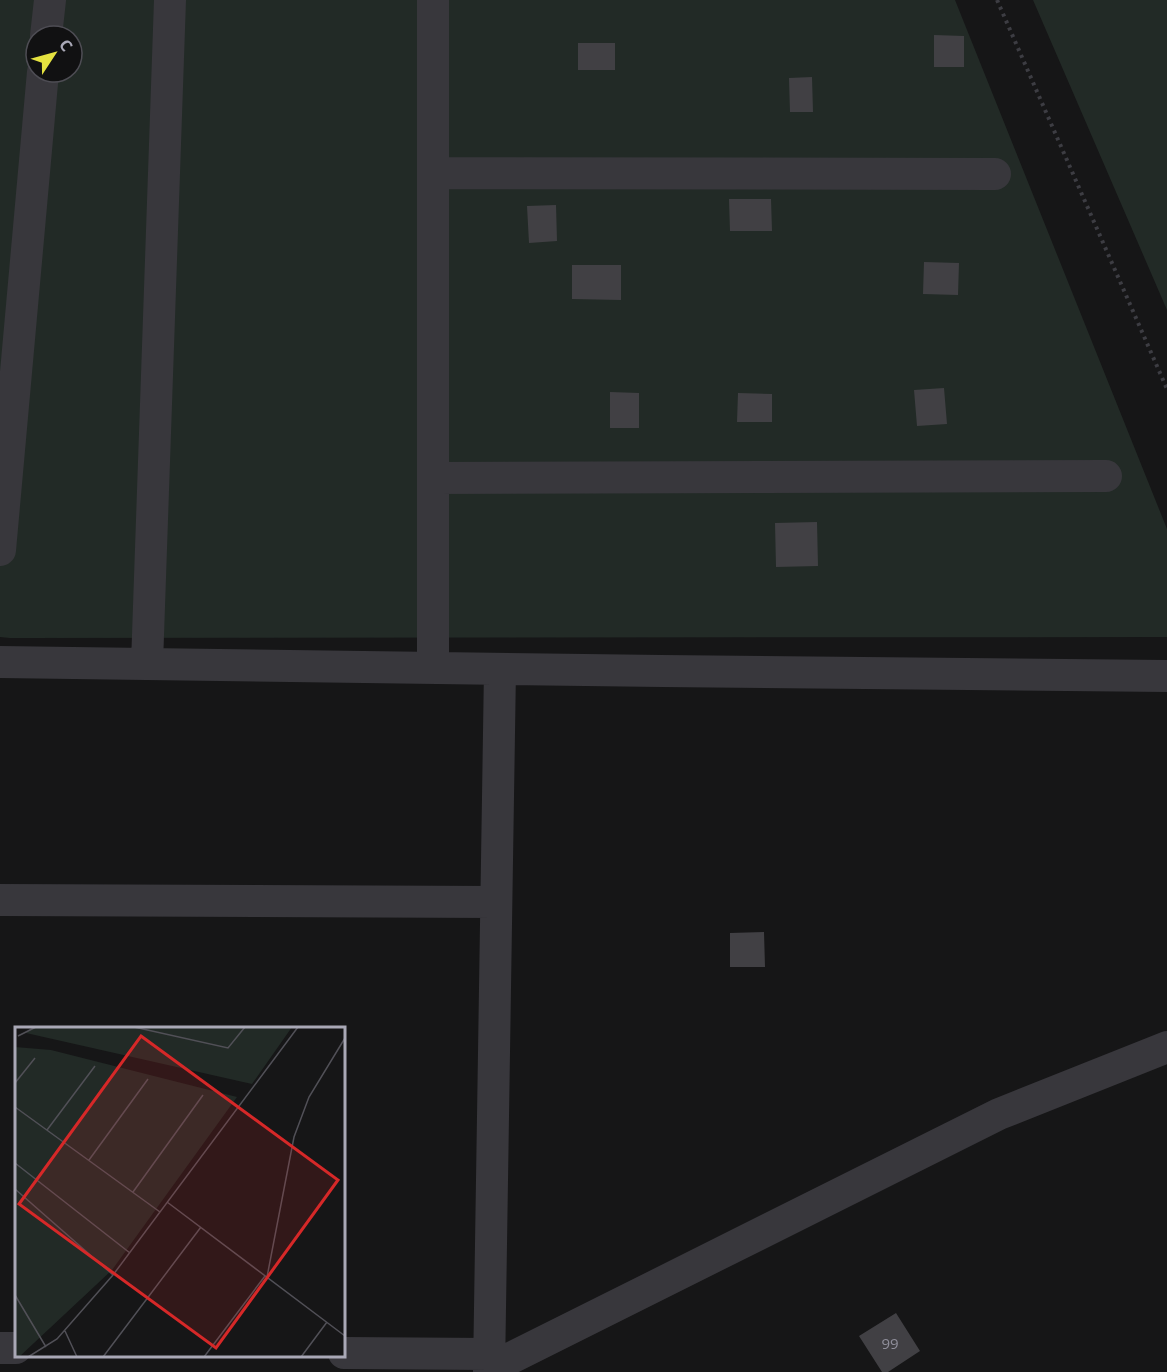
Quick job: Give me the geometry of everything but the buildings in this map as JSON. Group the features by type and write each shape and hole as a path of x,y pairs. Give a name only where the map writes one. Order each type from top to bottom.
{"street":[{"path":"47,24 50,0"},
{"path":"147,664 170,0"},
{"path":"433,0 433,668"},
{"path":"0,550 42,84"},
{"path":"433,173 995,174"},
{"path":"433,478 1106,476"},
{"path":"0,662 1167,676"},
{"path":"489,1365 500,669"},
{"path":"0,900 496,902"},
{"path":"345,1353 489,1365 999,1114 1167,1047"}],"path":[{"path":"998,0 1167,389"}],"shaded area":[{"path":"0,0 955,0 1167,529 1167,637 0,637"},
{"path":"1033,0 1167,0 1167,310"}]}
